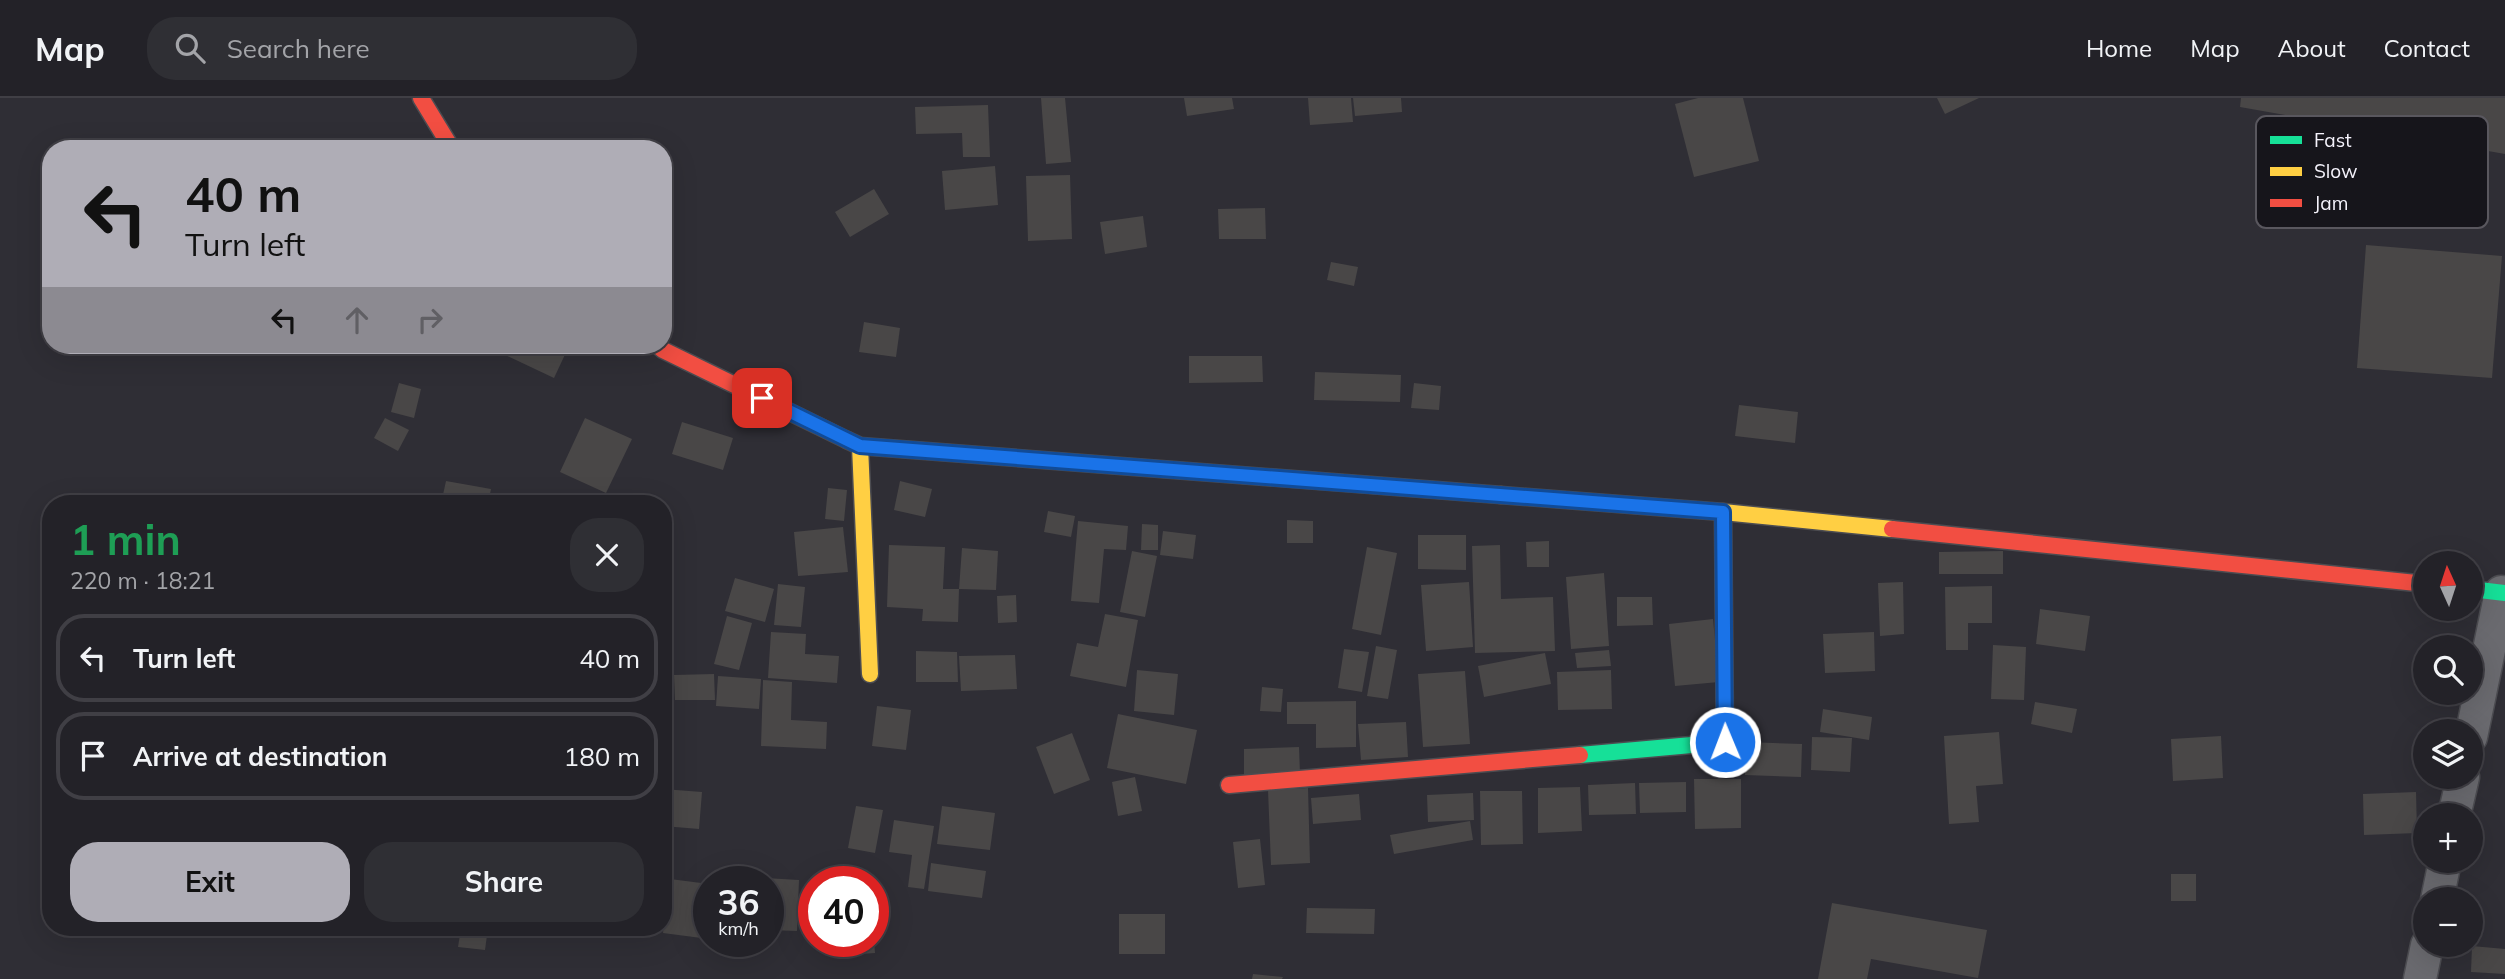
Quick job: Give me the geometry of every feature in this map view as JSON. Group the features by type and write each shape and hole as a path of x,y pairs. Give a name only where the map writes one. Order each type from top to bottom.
{"main road":[{"path":"421,98 447,140"},
{"path":"671,354 860,446 1723,512 2413,583"},
{"path":"860,446 870,674"},
{"path":"1229,785 1725,742 1723,512"}],"street":[{"path":"2474,719 2492,591"},
{"path":"2420,979 2425,957"}],"building":[{"path":"1041,98 1065,98 1071,162 1046,164"},
{"path":"1184,98 1232,98 1234,109 1187,116"},
{"path":"1308,98 1351,98 1353,122 1310,125"},
{"path":"1353,98 1401,98 1402,112 1355,116"},
{"path":"1698,98 1743,98 1759,161 1694,177 1675,104"},
{"path":"1937,98 1979,98 1945,114"},
{"path":"2241,98 2505,98 2505,154 2488,151 2488,116 2291,116 2240,107"},
{"path":"988,105 990,157 963,157 962,133 916,134 915,107"},
{"path":"995,166 998,205 945,210 942,171"},
{"path":"1070,175 1072,239 1028,241 1026,176"},
{"path":"874,189 889,214 850,237 835,212"},
{"path":"1265,208 1266,239 1219,239 1218,209"},
{"path":"1143,216 1147,247 1105,254 1100,222"},
{"path":"2366,245 2502,256 2492,378 2357,368"},
{"path":"1331,262 1358,267 1354,286 1327,280"},
{"path":"864,322 900,328 896,357 859,352"},
{"path":"503,354 565,354 554,378"},
{"path":"1189,356 1262,356 1263,382 1189,383"},
{"path":"1315,372 1401,375 1400,402 1314,400"},
{"path":"399,383 421,389 414,418 391,412"},
{"path":"1414,383 1441,386 1439,410 1411,408"},
{"path":"1739,405 1798,412 1795,443 1735,436"},
{"path":"385,418 409,430 398,451 374,438"},
{"path":"585,418 632,439 606,493 560,472"},
{"path":"682,422 733,438 723,470 672,454"},
{"path":"446,481 491,489 490,495 443,495"},
{"path":"900,481 932,489 925,517 894,510"},
{"path":"828,488 847,490 844,521 825,519"},
{"path":"1048,511 1075,516 1071,537 1044,532"},
{"path":"1287,520 1313,521 1313,543 1287,543"},
{"path":"1078,521 1128,526 1126,550 1104,549 1099,603 1071,601"},
{"path":"1142,524 1158,525 1158,550 1141,550"},
{"path":"843,527 848,572 798,576 794,532"},
{"path":"1163,531 1196,535 1193,559 1160,555"},
{"path":"1418,535 1466,535 1466,570 1418,569"},
{"path":"1549,541 1549,567 1527,567 1526,542"},
{"path":"889,545 945,547 943,589 959,589 958,622 922,621 923,609 887,607"},
{"path":"1500,545 1501,599 1553,597 1555,651 1475,653 1472,546"},
{"path":"1367,547 1397,553 1381,635 1352,629"},
{"path":"962,548 998,551 996,590 959,589"},
{"path":"1132,551 1157,556 1145,617 1120,612"},
{"path":"2003,551 2003,574 1939,574 1939,552"},
{"path":"1604,573 1609,646 1571,649 1566,577"},
{"path":"735,578 774,589 765,622 725,611"},
{"path":"1469,582 1473,647 1426,651 1421,585"},
{"path":"1903,582 1904,634 1880,636 1878,583"},
{"path":"778,584 805,587 801,627 774,625"},
{"path":"1992,586 1992,623 1968,623 1968,650 1946,650 1945,587"},
{"path":"1016,595 1017,622 998,623 997,596"},
{"path":"1617,597 1652,597 1653,625 1617,626"},
{"path":"2040,609 2090,616 2085,651 2036,644"},
{"path":"1105,614 1138,620 1126,687 1070,676 1077,643 1098,647"},
{"path":"727,616 752,623 739,670 714,664"},
{"path":"1713,619 1719,682 1675,686 1669,624"},
{"path":"771,632 806,634 805,654 839,656 837,683 768,678"},
{"path":"1874,632 1875,671 1825,673 1823,634"},
{"path":"1993,645 2026,647 2024,700 1991,699"},
{"path":"1376,646 1397,650 1388,699 1367,696"},
{"path":"1344,649 1369,652 1362,692 1338,688"},
{"path":"1609,650 1611,666 1577,668 1575,653"},
{"path":"916,651 957,652 958,682 916,682"},
{"path":"1545,653 1551,684 1484,697 1478,666"},
{"path":"1015,655 1017,689 961,691 959,656"},
{"path":"1137,670 1178,674 1174,715 1134,711"},
{"path":"1611,670 1612,709 1558,710 1557,672"},
{"path":"1465,671 1470,744 1423,747 1418,674"},
{"path":"714,674 715,700 675,700 674,675"},
{"path":"718,676 761,679 759,709 716,706"},
{"path":"763,680 792,682 791,720 827,722 826,749 761,746"},
{"path":"1262,687 1283,689 1281,712 1260,711"},
{"path":"1356,701 1356,747 1316,748 1316,724 1287,724 1287,702"},
{"path":"2035,702 2077,709 2072,733 2031,724"},
{"path":"877,706 911,710 906,750 872,746"},
{"path":"1823,709 1872,717 1869,740 1820,732"},
{"path":"1118,714 1197,730 1186,784 1107,768"},
{"path":"1406,722 1408,757 1361,760 1358,724"},
{"path":"1999,732 2003,784 1976,786 1979,822 1949,824 1944,736"},
{"path":"1072,733 1090,780 1054,794 1036,747"},
{"path":"2221,736 2223,778 2173,781 2171,739"},
{"path":"1812,737 1852,738 1850,772 1811,770"},
{"path":"1746,742 1802,744 1801,777 1745,775"},
{"path":"1299,747 1300,774 1244,776 1244,749"},
{"path":"1135,777 1142,811 1118,816 1112,782"},
{"path":"1694,779 1741,779 1741,828 1695,829"},
{"path":"1686,782 1686,812 1640,813 1639,783"},
{"path":"1635,783 1636,814 1589,815 1588,785"},
{"path":"1580,787 1582,831 1538,833 1538,788"},
{"path":"1308,788 1310,863 1271,865 1268,790"},
{"path":"672,790 702,792 699,829 672,827"},
{"path":"1480,791 1522,791 1523,844 1481,845"},
{"path":"2416,792 2416,803 2413,803 2413,833 2364,835 2363,794"},
{"path":"1473,793 1474,820 1428,822 1427,795"},
{"path":"1359,794 1361,820 1313,824 1311,798"},
{"path":"856,806 883,810 875,853 848,848"},
{"path":"942,806 995,813 990,850 937,844"},
{"path":"894,820 934,826 924,889 908,887 912,855 889,852"},
{"path":"1470,821 1473,840 1394,854 1390,835"},
{"path":"1260,839 1265,885 1238,888 1233,842"},
{"path":"931,863 986,871 982,898 928,891"},
{"path":"2171,874 2196,874 2196,901 2171,901"},
{"path":"672,879 693,882 693,937 672,934"},
{"path":"784,879 798,880 797,931 784,931"},
{"path":"1832,903 1987,930 1978,978 1871,959 1867,979 1818,979"},
{"path":"1307,908 1375,909 1374,934 1306,933"},
{"path":"1119,914 1165,914 1165,954 1119,954"},
{"path":"460,936 487,936 485,950 458,947"},
{"path":"2483,947 2505,949 2505,974 2471,972 2472,957 2483,957"},
{"path":"1253,974 1283,977 1252,979"}],"traffic: fast":[{"path":"847,440 860,446 1501,495"},
{"path":"1580,755 1725,742 1723,512"},
{"path":"2483,590 2505,593"}],"traffic: slow":[{"path":"860,446 870,674"},
{"path":"1501,495 1723,512 1892,529"}],"traffic: jam":[{"path":"421,98 447,140"},
{"path":"671,354 847,440"},
{"path":"1892,529 2413,583"},
{"path":"1229,785 1580,755"}],"route":[{"path":"762,398 860,446 1723,512 1725,742"}]}
